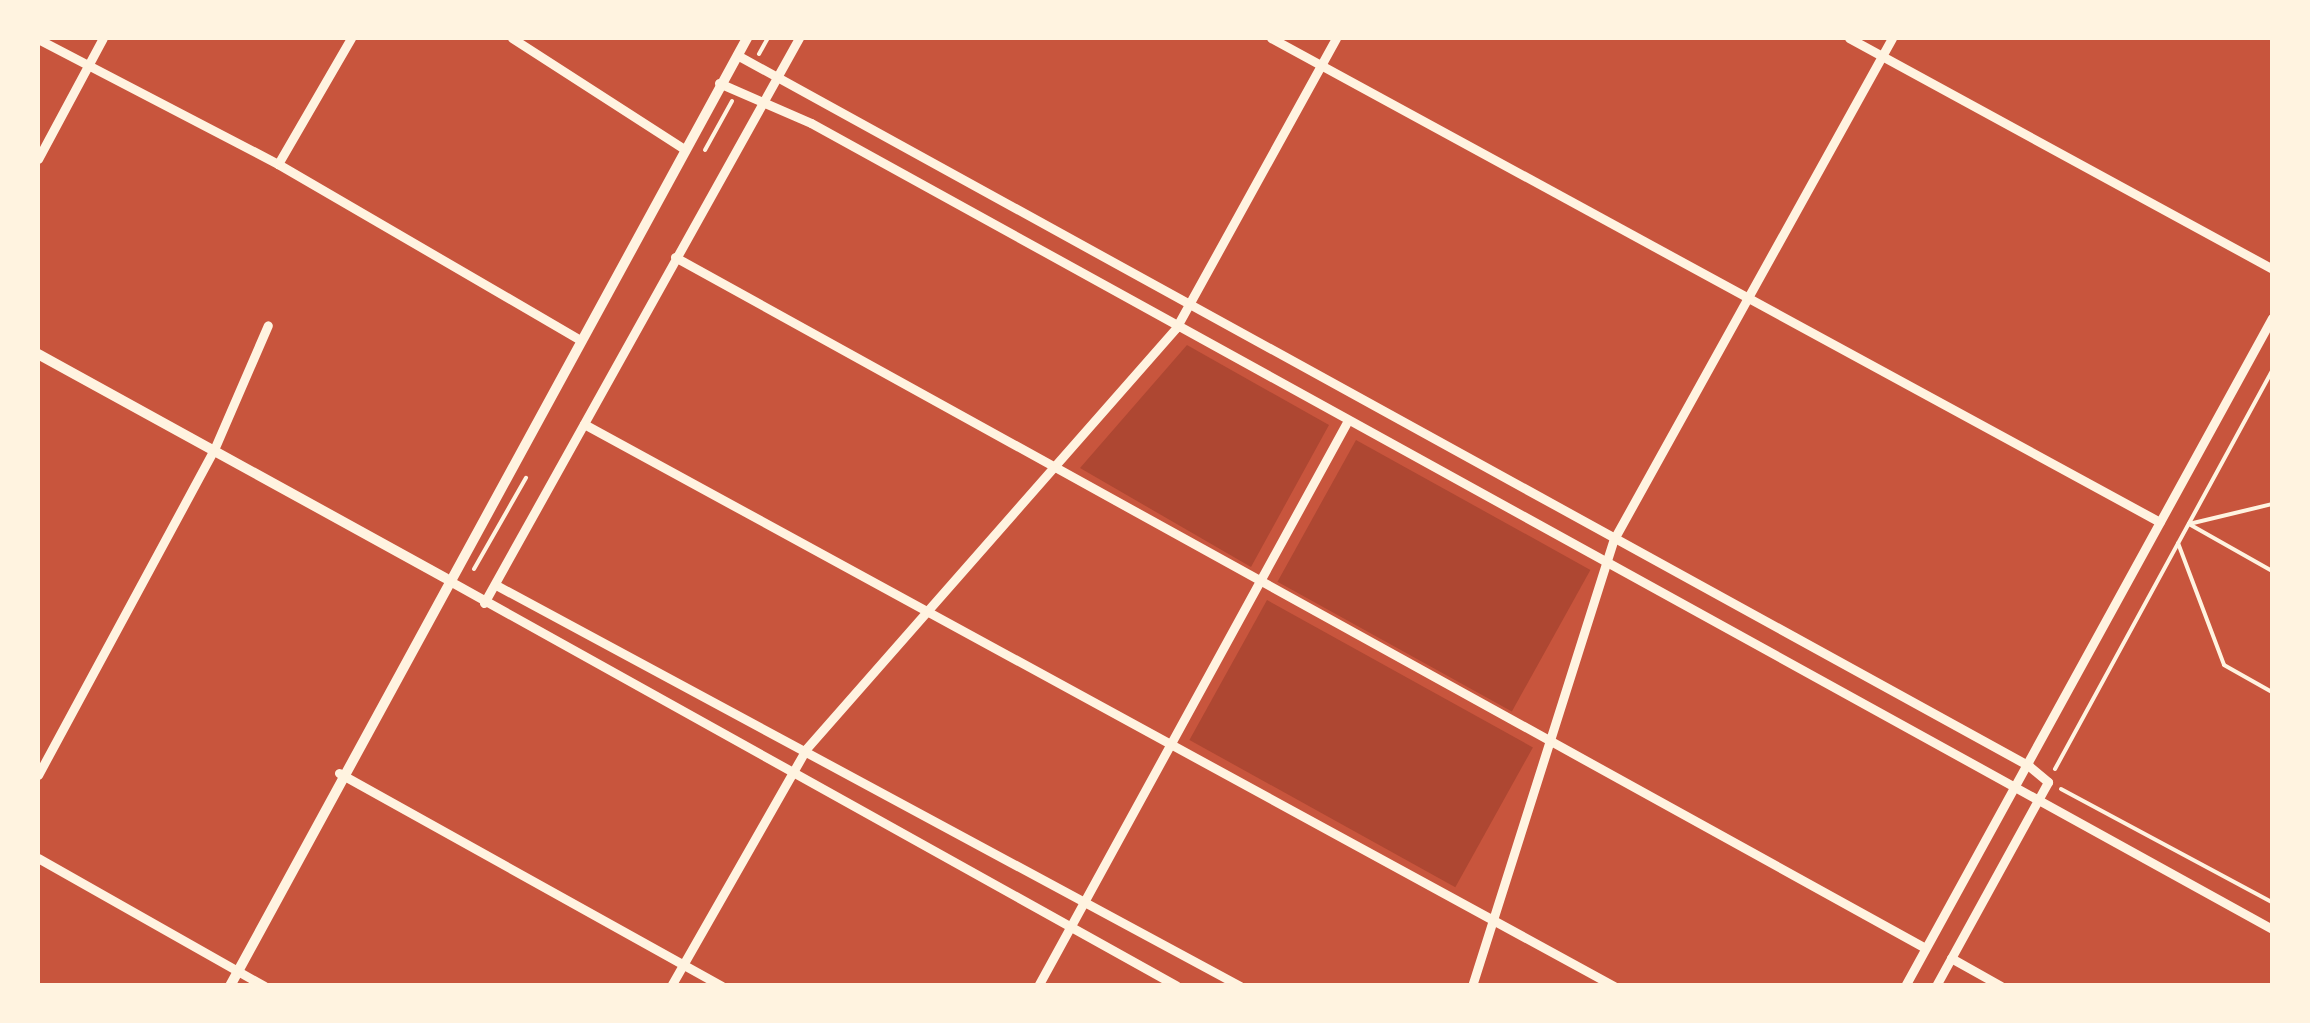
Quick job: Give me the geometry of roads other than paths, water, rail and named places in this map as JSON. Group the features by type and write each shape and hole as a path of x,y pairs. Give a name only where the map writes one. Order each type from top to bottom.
{"street":[{"path":"38,160 103,38"},
{"path":"278,164 351,38"},
{"path":"512,38 683,148"},
{"path":"230,986 339,773 747,38"},
{"path":"484,603 799,38"},
{"path":"1272,38 2160,522"},
{"path":"671,986 790,770 806,749 1176,328 1336,38"},
{"path":"1849,38 2272,269"},
{"path":"1472,986 1614,539 1892,38"},
{"path":"38,39 278,164 578,338"},
{"path":"737,55 2029,766 2048,782 1936,986"},
{"path":"719,83 812,123 1346,424 2272,930"},
{"path":"675,258 1925,948"},
{"path":"1905,986 2018,788 2272,318"},
{"path":"38,775 213,452 268,324"},
{"path":"38,354 1177,986"},
{"path":"584,424 1614,986"},
{"path":"1038,986 1346,424"},
{"path":"496,585 1240,986"},
{"path":"339,773 722,986"},
{"path":"38,858 264,986"},
{"path":"1951,958 2001,986"}]}
